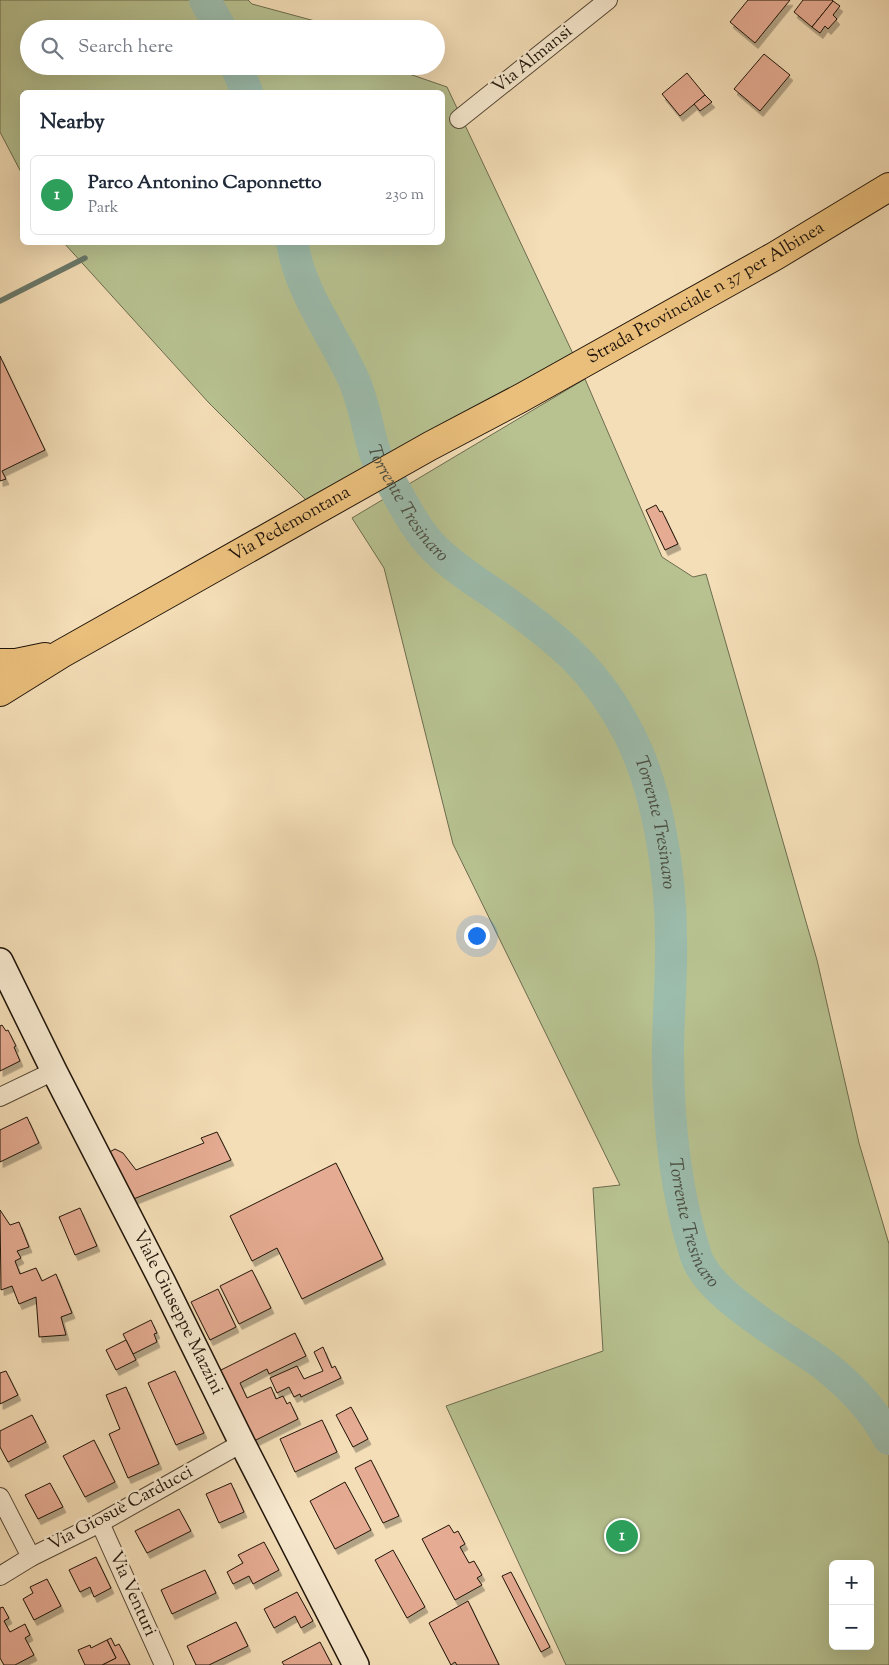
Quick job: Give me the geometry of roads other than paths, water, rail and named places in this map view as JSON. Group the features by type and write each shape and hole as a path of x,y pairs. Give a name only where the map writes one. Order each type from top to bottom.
{"main road":[{"name":"Strada Provinciale n 37 per Albinea","path":"522,398 775,256 889,187"},
{"name":"Via Pedemontana","path":"0,692 61,654 430,446 522,398"},
{"name":"Via Pedemontana","path":"0,663 16,663 61,654"}],"street":[{"name":"Via Almansi","path":"459,119 608,0"},
{"name":"Viale Giuseppe Mazzini","path":"0,960 54,1071 162,1280 242,1443 356,1665"},
{"path":"0,1097 54,1071"},
{"name":"Via Giosuè Carducci","path":"0,1576 31,1557 100,1523 242,1443"},
{"path":"0,1497 31,1557"},
{"name":"Via Venturi","path":"100,1523 164,1665"}],"waterway":[{"name":"Torrente Tresinaro","path":"205,0 216,20"},
{"name":"Torrente Tresinaro","path":"240,75 246,90"},
{"name":"Torrente Tresinaro","path":"293,245 304,284 357,387 377,457 416,526 428,542 451,563 542,629 574,658 603,691 616,710 638,755 655,806 665,860 670,914 671,953 668,1053 671,1130 678,1181 696,1256 704,1271 733,1301 824,1365 843,1381 869,1408 889,1439"},
{"path":"0,301 85,258"}],"place":[{"name":"Parco Antonino Caponnetto","path":"622,1536"}]}
